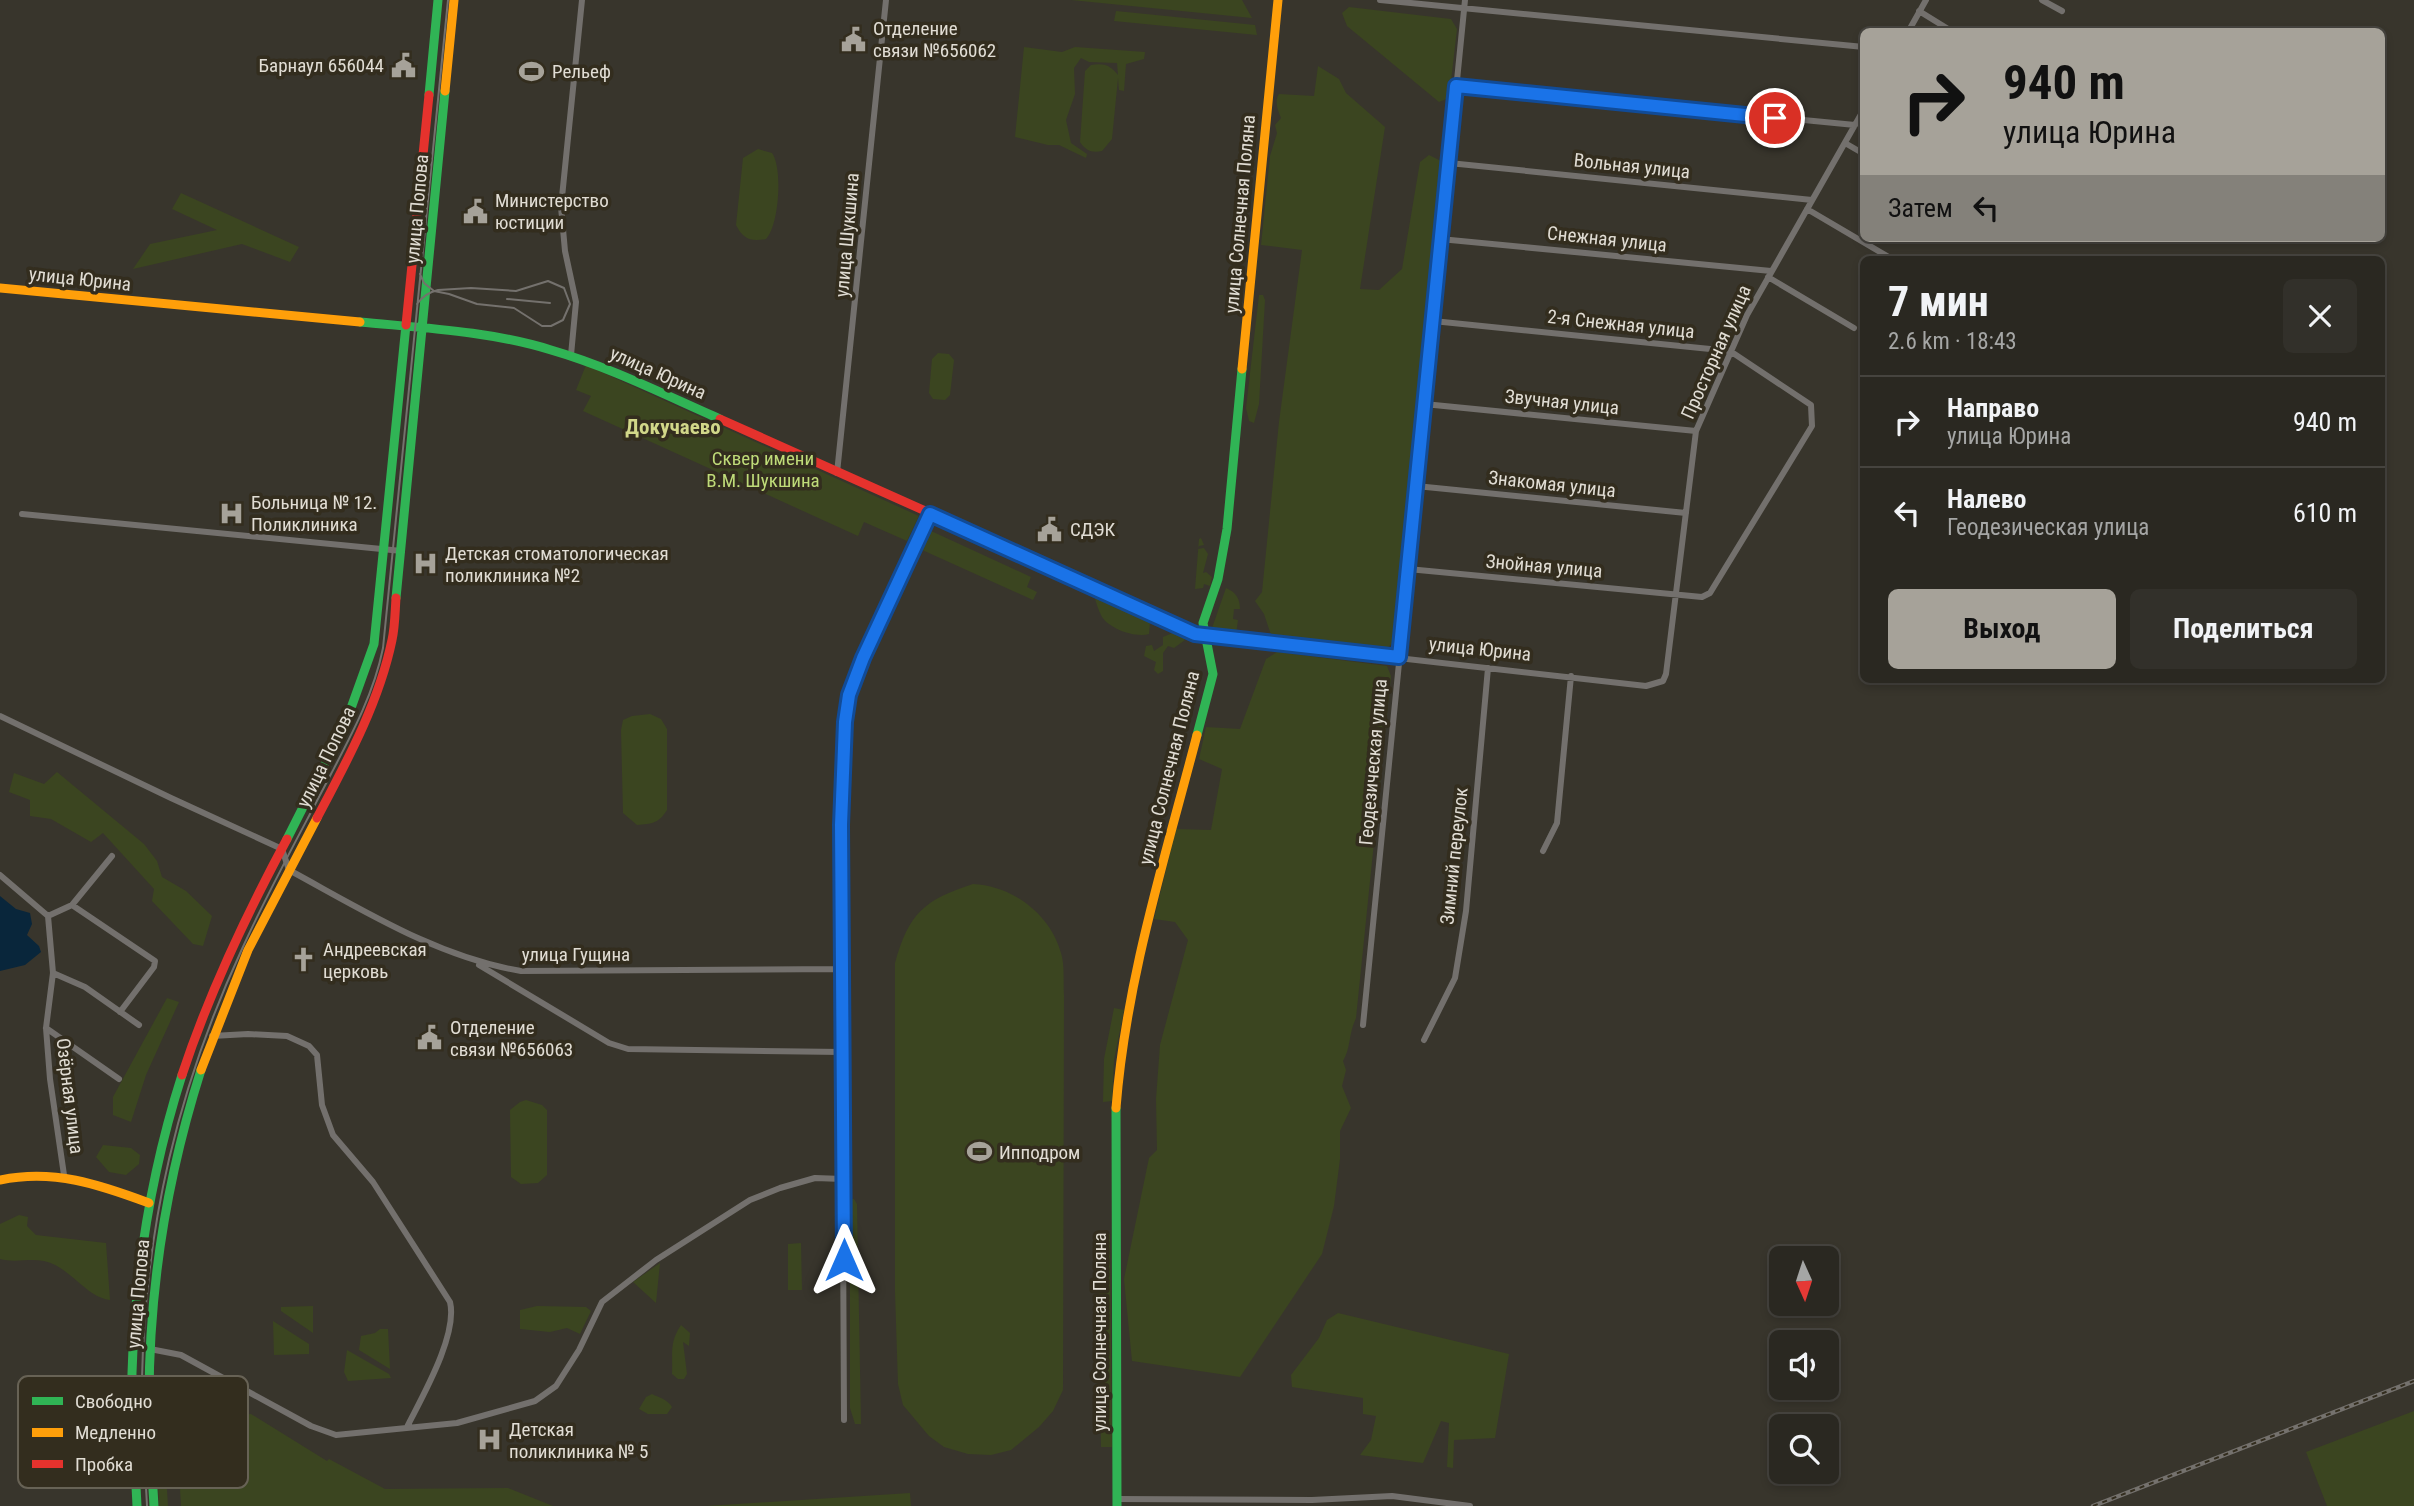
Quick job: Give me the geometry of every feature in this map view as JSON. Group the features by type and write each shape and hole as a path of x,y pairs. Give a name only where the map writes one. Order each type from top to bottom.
{"main road":[{"name":"улица Попова","path":"133,1376 133,1348 149,1203 169,1116 193,1041 222,969 338,739 369,663 377,626 438,0"},
{"name":"улица Попова","path":"150,1376 160,1237 170,1176 184,1121 212,1036 248,951 358,736 379,684 394,625 454,0"},
{"name":"улица Солнечная Поляна","path":"1116,1502 1118,1282 1114,1131 1119,1070 1135,971 1213,674 1203,623 1218,579 1227,529 1278,0"},
{"path":"422,173 439,174"},
{"name":"улица Юрина","path":"0,288 423,328 485,336 570,355 623,376 1204,636"},
{"path":"169,1116 184,1121"},
{"path":"0,1180 38,1173 64,1175 149,1203"},
{"name":"улица Попова","path":"136,1488 137,1506"},
{"name":"улица Попова","path":"153,1488 154,1506"}],"street":[{"path":"570,355 576,302 565,251 561,208 582,0"},
{"name":"улица Шукшина","path":"837,473 886,0"},
{"path":"1380,0 1464,4 1860,47"},
{"path":"1910,28 1926,0"},
{"path":"2042,0 2062,11"},
{"name":"Геодезическая улица","path":"1363,1025 1464,4"},
{"path":"1919,11 1947,28"},
{"path":"1456,86 1855,125"},
{"name":"Просторная улица","path":"1666,674 1696,431 1730,351 1769,274 1860,117"},
{"path":"1845,143 1860,152"},
{"name":"Вольная улица","path":"1449,163 1812,200"},
{"path":"1807,209 1860,240"},
{"name":"Снежная улица","path":"1440,239 1769,274 1854,327"},
{"path":"1863,242 1887,256"},
{"name":"2-я Снежная улица","path":"1433,321 1730,351 1811,405 1812,426"},
{"name":"Звучная улица","path":"1424,404 1696,431"},
{"name":"Знойная улица","path":"1408,569 1695,598 1710,593 1812,426"},
{"name":"Знакомая улица","path":"1416,486 1686,513"},
{"path":"22,513 402,551"},
{"path":"844,1420 841,825 848,701 863,658 930,514"},
{"name":"улица Юрина","path":"1204,636 1646,686 1663,681 1666,674"},
{"name":"Зимний переулок","path":"1424,1040 1455,978 1466,911 1488,668"},
{"path":"1543,851 1557,823 1571,676"},
{"path":"1,719 282,849 289,870"},
{"path":"0,875 48,916 72,905 112,856"},
{"name":"улица Гущина","path":"289,870 400,929 471,960 521,971 843,969"},
{"path":"72,905 155,961 154,967 120,1012"},
{"name":"Озёрная улица","path":"48,916 53,973 46,1028 50,1079 64,1175"},
{"path":"471,960 609,1043 628,1049 842,1052"},
{"path":"53,973 85,987 139,1025"},
{"path":"46,1028 119,1079"},
{"path":"212,1036 287,1036 309,1046 317,1055 322,1105 333,1135 373,1182 450,1302 451,1323 427,1386 407,1427"},
{"path":"248,1392 324,1433 346,1435 457,1423 534,1401 556,1386 567,1373 602,1302 628,1279 750,1200 815,1178 843,1179"},
{"path":"150,1349 181,1355 220,1376"},
{"path":"1116,1502 1312,1500 1392,1496 1470,1506"}],"green space":[{"path":"1071,0 1242,0 1252,18"},
{"path":"1349,7 1451,19 1457,29 1449,98 1439,102 1347,26 1342,13"},
{"path":"1116,11 1255,25 1257,35 1114,21"},
{"path":"1024,47 1062,52 1075,47 1145,52 1144,59 1126,64 1124,91 1119,90 1118,78 1112,139 1102,151 1090,151 1080,142 1085,71 1091,65 1103,65 1118,75 1117,63 1089,62 1081,58 1074,68 1075,94 1066,120 1071,143 1087,154 1086,158 1059,145 1015,137"},
{"path":"1318,66 1339,79 1346,93 1385,127 1360,289 1379,290 1402,269 1420,162 1429,155 1441,161 1394,642 1384,651 1272,638 1264,614 1255,601 1262,592 1279,422 1302,250 1261,245 1270,156 1277,133 1275,125 1281,118 1277,106 1279,94 1314,96"},
{"path":"758,149 772,153 775,160 778,171 778,197 770,232 766,239 756,240 742,234 736,225 743,158"},
{"path":"181,193 299,247 290,262 242,244 133,269 150,244 217,230 172,209"},
{"path":"1259,295 1263,295 1265,300 1259,404 1254,423 1249,421 1246,408"},
{"path":"938,353 949,354 954,360 950,395 945,400 933,399 929,393 932,359"},
{"name":"Сквер имени В.М. Шукшина","path":"586,365 919,516 907,541 864,522 858,536 583,411 591,396 576,390"},
{"path":"929,530 1031,577 1027,587 1037,592 1033,600 920,549"},
{"path":"1204,548 1208,554 1203,573 1206,572 1212,577 1210,586 1204,584 1203,588 1195,589 1198,549"},
{"path":"1226,588 1235,594 1240,605 1240,609 1234,609 1233,619 1238,620 1236,634 1233,635 1212,628"},
{"path":"1094,595 1150,622 1149,634 1130,634 1111,625 1102,617"},
{"path":"1175,632 1185,640 1174,648 1168,646 1163,653 1163,671 1158,674 1154,670 1156,662 1144,656 1146,646 1152,645 1154,651 1163,645 1163,637"},
{"path":"1277,652 1387,666 1391,676 1356,1018 1343,1061 1346,1070 1342,1086 1351,1108 1340,1131 1340,1159 1334,1206 1322,1254 1240,1377 1132,1361 1124,1279 1149,1158 1157,1150 1156,1099 1160,1045 1188,940 1175,922 1154,919 1176,829 1211,830 1222,769 1199,759 1206,727 1240,729 1266,659"},
{"path":"650,714 661,719 667,729 667,810 655,822 637,825 623,813 621,730 623,720"},
{"path":"57,772 144,844 157,861 162,877 186,891 212,916 203,946 193,944 152,901 154,889 103,833 91,842 51,819 30,816 30,800 9,792 14,773 44,784"},
{"name":"Ипподром","path":"973,884 1002,890 1028,904 1039,914 1056,939 1064,974 1063,1390 1053,1411 1039,1427 1011,1450 991,1455 968,1454 944,1447 929,1436 903,1405 898,1384 895,1292 895,963 906,932 921,911 942,896"},
{"path":"167,998 179,1002 146,1075 131,1122 113,1115 113,1097"},
{"path":"1114,1008 1124,1010 1114,1060 1112,1101 1103,1102 1104,1059"},
{"path":"526,1100 542,1105 547,1110 547,1175 538,1183 521,1184 511,1177 510,1110"},
{"path":"103,1145 131,1148 140,1155 139,1164 126,1175 109,1172 96,1157"},
{"path":"850,1199 854,1199 857,1204 861,1424 855,1424 850,1408"},
{"path":"19,1215 28,1217 27,1226 36,1235 106,1243 110,1300 93,1293 54,1264 39,1260 0,1259 0,1224"},
{"path":"1098,1234 1110,1234 1112,1447 1101,1447"},
{"path":"801,1243 802,1290 788,1290 788,1244"},
{"path":"660,1263 656,1303 633,1282"},
{"path":"313,1306 313,1333 281,1311 281,1307"},
{"path":"537,1306 586,1307 591,1311 580,1334 567,1328 550,1332 520,1329 520,1310"},
{"path":"1338,1313 1509,1354 1495,1438 1454,1440 1453,1468 1447,1467 1449,1423 1441,1421 1423,1463 1360,1455 1371,1440 1376,1416 1363,1414 1363,1398 1292,1387 1291,1375 1319,1338 1327,1320"},
{"path":"273,1321 309,1344 309,1354 274,1355"},
{"path":"681,1325 690,1333 689,1346 683,1342 687,1374 684,1379 678,1379 672,1374 672,1348"},
{"path":"388,1329 390,1369 359,1350 361,1336"},
{"path":"347,1350 389,1374 391,1378 348,1381 344,1372"},
{"path":"652,1394 670,1404 672,1407 667,1414 648,1414 639,1409 646,1397"},
{"path":"2414,1411 2414,1506 2327,1506 2306,1452"},
{"path":"248,1414 327,1461 329,1459 385,1489 508,1488 553,1506 181,1506 180,1488 248,1488"},
{"path":"158,1488 167,1488 168,1506 159,1506"},
{"path":"910,1493 911,1506 706,1506"}],"water":[{"path":"0,896 16,909 30,913 32,924 27,935 39,946 41,952 25,965 0,971"}],"tram line":[{"path":"143,1376 150,1267 158,1213 169,1159 200,1053 242,949 354,728 374,681 383,648 448,0"},
{"path":"417,304 426,295 432,292 435,291 438,290 471,288 516,291 548,281 564,288 570,304 563,320 551,326 542,326 514,308 477,304 449,294 434,291 424,283 420,274"},
{"path":"507,299 550,303"},
{"path":"146,1488 147,1506"}],"railway":[{"path":"2093,1506 2414,1381"}],"traffic: fast":[{"path":"429,95 438,0"},
{"path":"396,598 445,91"},
{"path":"360,322 456,331 528,344 595,365 720,419"},
{"path":"287,839 346,722 374,644 406,325"},
{"path":"1197,735 1213,674 1203,623 1218,579 1227,529 1242,369"},
{"path":"961,527 1204,636"},
{"path":"150,1376 152,1316 162,1233 179,1151 201,1070"},
{"path":"133,1376 137,1297 146,1222 182,1075"},
{"path":"1116,1108 1117,1506"},
{"path":"136,1488 137,1506"},
{"path":"153,1488 154,1506"}],"traffic: slow":[{"path":"445,91 454,0"},
{"path":"1242,369 1278,0"},
{"path":"0,288 360,322"},
{"path":"1116,1108 1128,1013 1138,966 1197,735"},
{"path":"201,1070 248,950 317,818"},
{"path":"0,1180 57,1177 94,1184 149,1203"}],"traffic: jam":[{"path":"406,325 429,95"},
{"path":"720,419 961,527"},
{"path":"317,818 379,687 393,635 396,598"},
{"path":"182,1075 229,955 287,839"}],"place":[{"name":"Отделение связи №656062","path":"853,39"},
{"name":"Барнаул 656044","path":"404,65"},
{"name":"Рельеф","path":"532,71"},
{"name":"Министерство юстиции","path":"475,211"},
{"name":"Больница № 12. Поликлиника","path":"231,513"},
{"name":"СДЭК","path":"1050,529"},
{"name":"Детская стоматологическая поликлиника №2","path":"425,564"},
{"name":"Андреевская церковь","path":"303,960"},
{"name":"Отделение связи №656063","path":"430,1038"},
{"name":"Ипподром","path":"979,1152"},
{"name":"Детская поликлиника № 5","path":"489,1440"}],"district":[{"name":"Докучаево","path":"673,427"}],"route":[{"path":"844,1260 841,825 845,722 849,695 863,658 930,514 1195,634 1399,657 1456,86 1775,118"}]}
